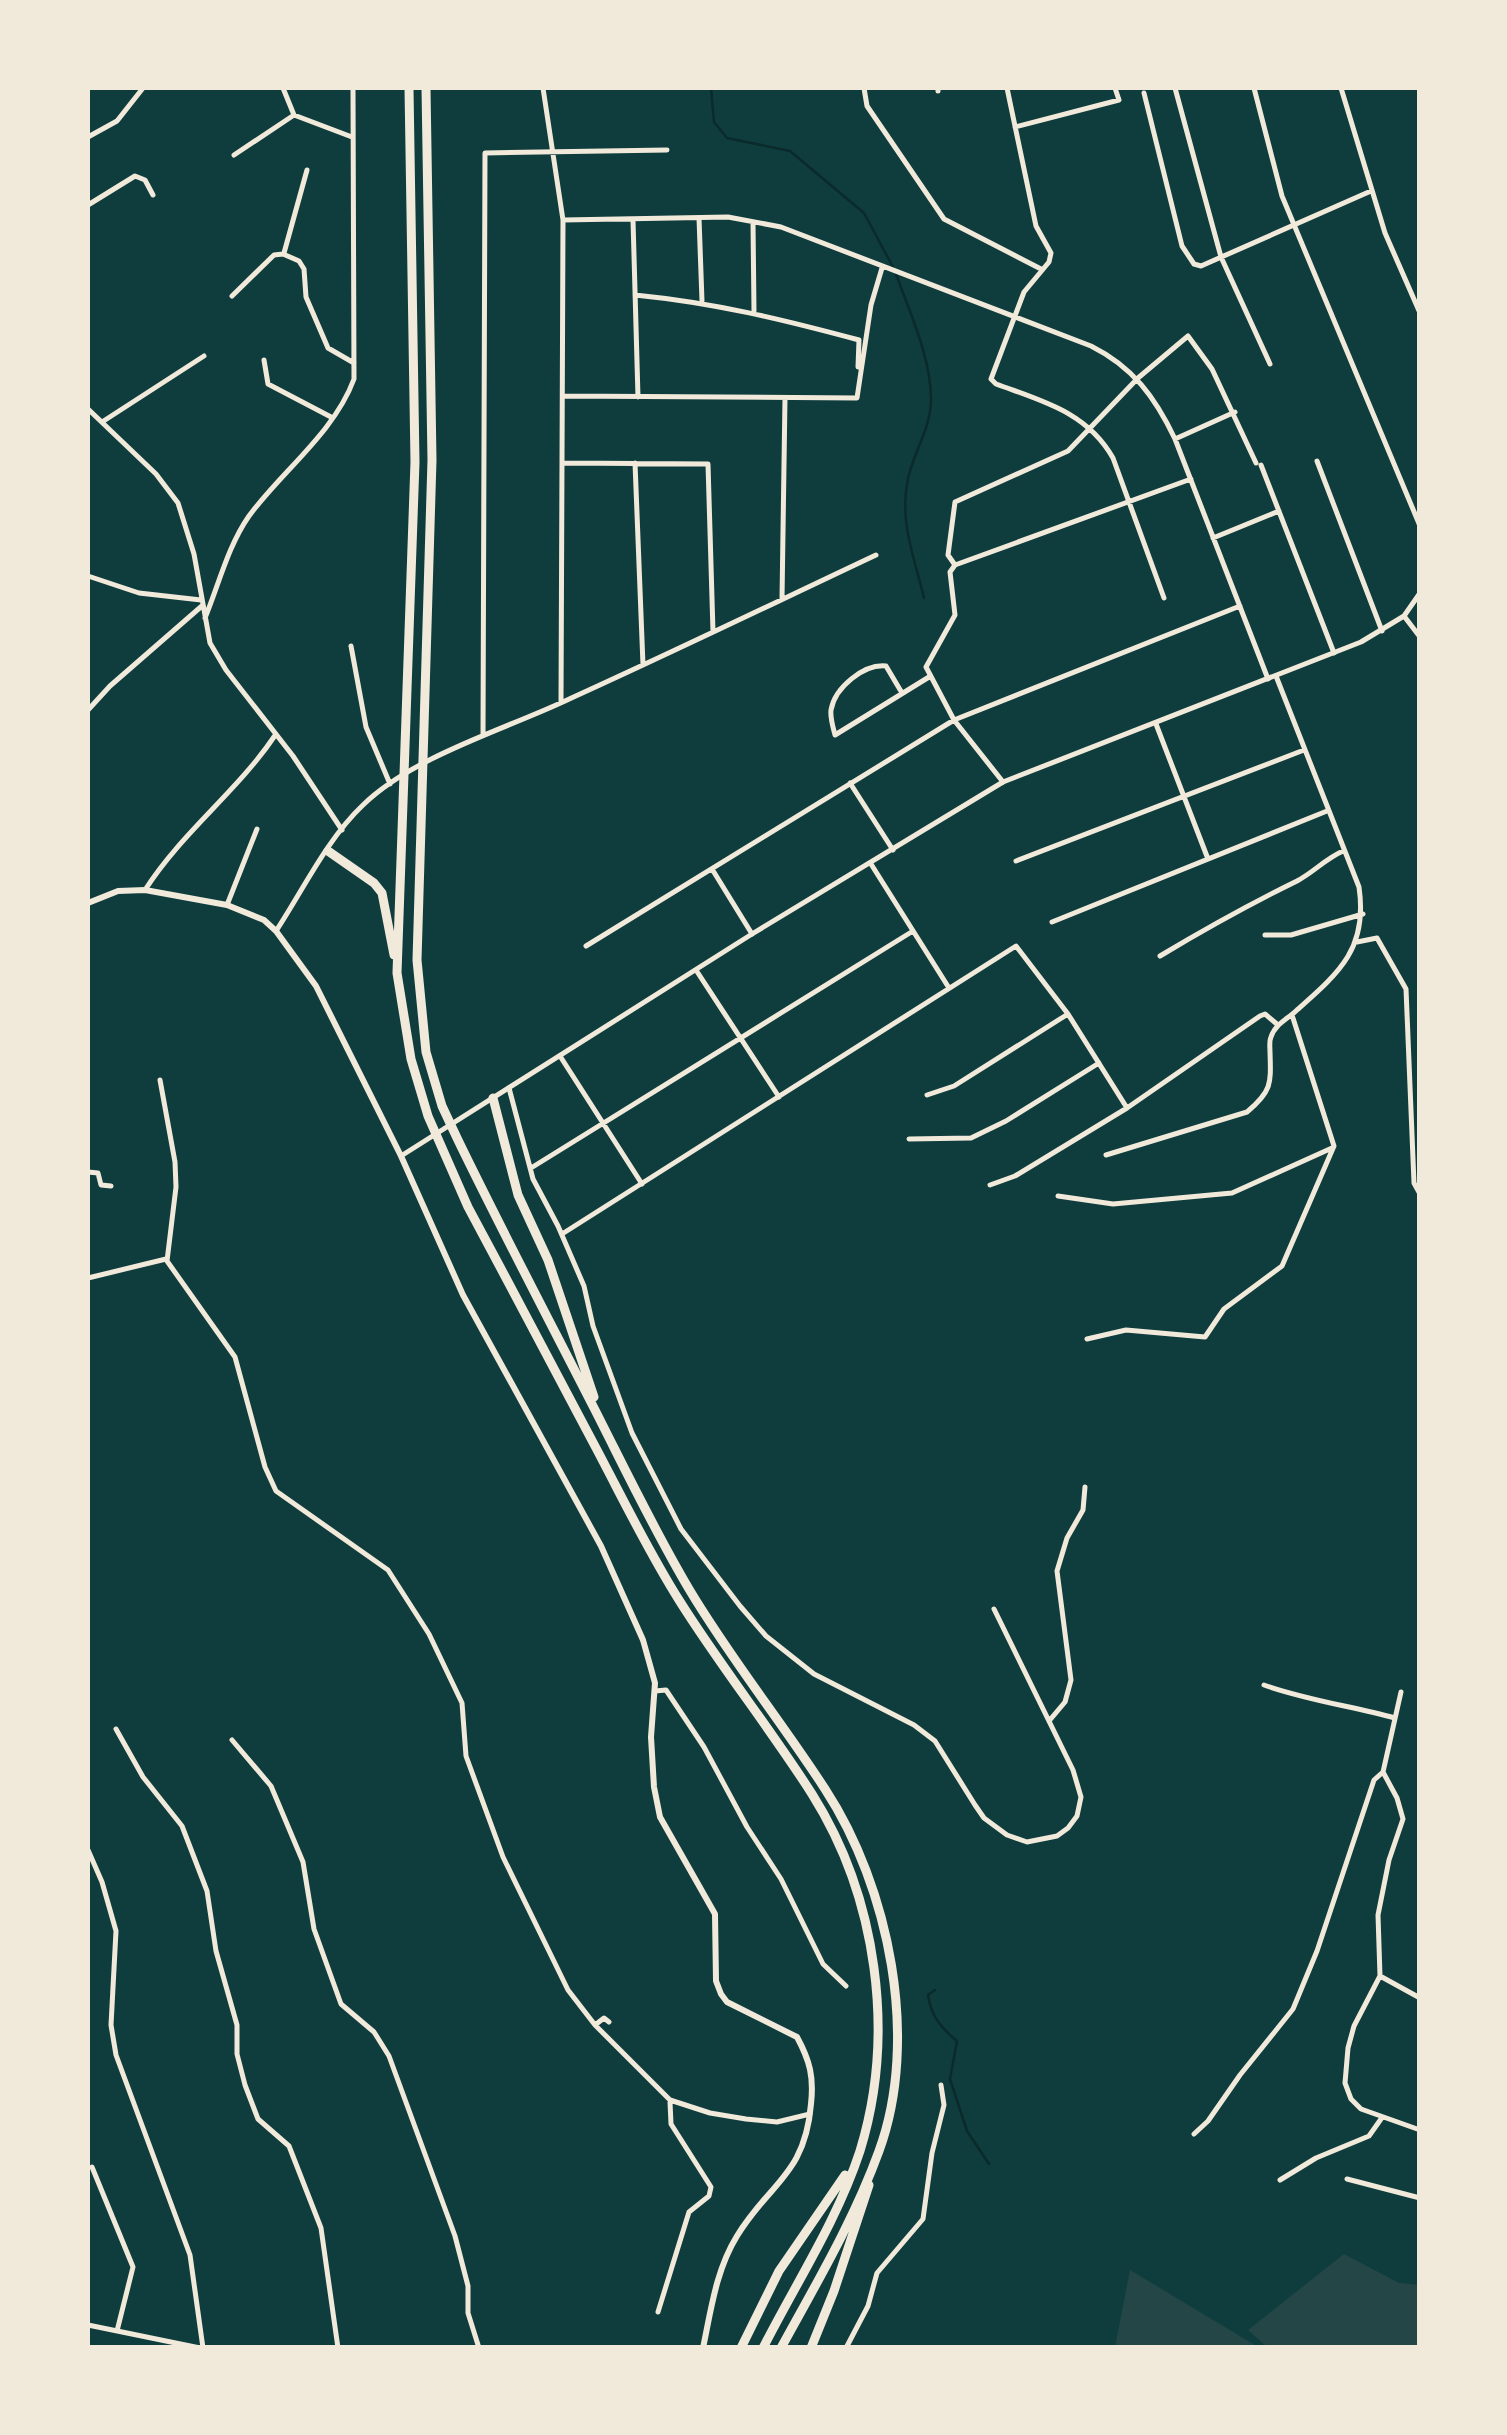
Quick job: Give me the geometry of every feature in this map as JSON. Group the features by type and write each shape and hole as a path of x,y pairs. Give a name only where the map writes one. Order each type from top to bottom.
{"highway":[{"path":"398,972 415,462 409,88"},
{"path":"426,88 432,460 417,960 426,1052 442,1106 457,1138 655,1531 724,1646 826,1790 851,1834 884,1928 894,1992 898,2062 892,2104 859,2221 812,2348"},
{"path":"328,851 374,882 382,893 412,1059 441,1150 660,1566 812,1795 850,1871 868,1934 876,1994 873,2089 860,2151 813,2258 763,2348"},
{"path":"493,1098 518,1196 548,1260 604,1428"},
{"path":"782,2348 833,2252 880,2150"},
{"path":"741,2348 779,2271 860,2151"}],"main road":[{"path":"88,903 118,891 145,890 228,905 264,920 288,943 316,986 401,1156 463,1295 601,1546 644,1640 655,1691 651,1737 660,1816 715,1914 716,1981 727,2002 797,2037 814,2078 808,2134 800,2154 724,2259 702,2348"}],"street":[{"path":"88,137 118,121 143,88"},
{"path":"283,88 294,115 352,137"},
{"path":"205,618 234,541 250,516 305,454 349,392 354,378 353,88"},
{"path":"543,88 563,220 562,703"},
{"path":"864,88 867,106 944,218 1042,269"},
{"path":"1007,88 1036,226 1051,252 1049,262 1024,292 992,382 1055,406 1092,428 1112,458 1164,598"},
{"path":"1015,127 1119,100 1116,88"},
{"path":"1171,88 1221,257 1270,364"},
{"path":"1254,88 1282,196 1420,526"},
{"path":"1342,88 1372,191 1420,314"},
{"path":"1144,93 1182,246 1194,264 1201,266 1372,191"},
{"path":"234,155 294,115"},
{"path":"483,736 485,152 668,150"},
{"path":"284,254 307,170"},
{"path":"88,205 134,176 144,180 153,195"},
{"path":"563,220 728,217 780,228 1092,346 1116,359 1138,378 1159,406 1240,606 1304,750 1359,887 1363,914 1357,942 1340,971 1278,1025 1270,1038 1271,1082 1264,1098 1247,1112 1106,1155"},
{"path":"633,218 638,396"},
{"path":"699,218 702,301"},
{"path":"754,222 754,311"},
{"path":"232,296 274,255 284,254 302,264 306,297 328,348 354,363"},
{"path":"562,396 857,398 871,305 885,268"},
{"path":"635,295 754,311 858,340 860,374"},
{"path":"956,565 948,555 955,502 1068,451 1138,378 1188,336 1212,368 1235,412 1279,511 1334,653"},
{"path":"102,422 204,356"},
{"path":"264,360 268,384 331,417"},
{"path":"782,599 785,398"},
{"path":"88,409 156,474 178,503 194,554 210,643 342,830"},
{"path":"1175,438 1235,412"},
{"path":"1317,461 1382,632"},
{"path":"562,463 708,464 714,632"},
{"path":"635,463 643,665"},
{"path":"1004,782 954,720 929,677 928,660 955,615 950,572 956,565 1191,479"},
{"path":"1212,538 1279,511"},
{"path":"276,931 342,830 360,807 390,784 483,736 562,703 876,555"},
{"path":"88,576 139,592 203,603"},
{"path":"401,1156 752,934 1004,782 1382,632 1404,616 1420,593"},
{"path":"88,710 203,603"},
{"path":"586,946 954,720 1240,606"},
{"path":"1404,616 1420,637"},
{"path":"351,646 366,727 390,784"},
{"path":"902,693 886,666 872,667 856,676 834,701 831,711 836,735 929,677"},
{"path":"1156,724 1208,859"},
{"path":"145,890 165,858 254,766 276,734"},
{"path":"1016,861 1304,750"},
{"path":"850,784 893,850"},
{"path":"1052,922 1327,811"},
{"path":"228,905 257,829"},
{"path":"1160,956 1238,910 1300,880 1324,859 1344,850"},
{"path":"871,864 948,988"},
{"path":"712,869 752,934"},
{"path":"1265,935 1291,935 1363,914"},
{"path":"531,1168 913,931"},
{"path":"1357,942 1377,938 1406,989 1414,1184 1420,1194"},
{"path":"562,1234 1016,946 1068,1014 1128,1108"},
{"path":"696,970 780,1098"},
{"path":"927,1095 954,1086 1068,1014"},
{"path":"990,1184 1015,1176 1128,1108 1260,1016 1265,1014 1278,1025"},
{"path":"1087,1338 1126,1330 1205,1338 1224,1309 1282,1266 1334,1146 1292,1015"},
{"path":"560,1056 642,1184"},
{"path":"909,1140 971,1138 1100,1063"},
{"path":"160,1080 176,1186 166,1259 236,1357 265,1467 276,1491 388,1570 429,1634 462,1704 466,1756 503,1857 568,1990 594,2025 670,2100 746,2119 777,2122 810,2114"},
{"path":"509,1088 536,1188 562,1234 584,1286 592,1326 632,1434 681,1529 766,1636 814,1674 914,1725 935,1741 960,1786 984,1818 1007,1836 1027,1842 1057,1836 1077,1816 1081,1797 1073,1770 994,1608"},
{"path":"1058,1196 1113,1204 1232,1193 1334,1146"},
{"path":"88,1172 98,1173 101,1185 111,1186"},
{"path":"88,1278 166,1259"},
{"path":"1049,1720 1065,1702 1072,1680 1057,1571 1067,1538 1083,1510 1085,1487"},
{"path":"1264,1685 1395,1718"},
{"path":"655,1691 666,1690 704,1746 747,1827 782,1878 823,1964 846,1986"},
{"path":"1194,2134 1293,2009 1317,1951 1374,1780 1383,1772 1401,1692"},
{"path":"116,1729 142,1777 182,1826 206,1892 216,1951 237,2026 238,2054 246,2085 258,2119 289,2146 322,2228 338,2348"},
{"path":"232,1740 271,1786 304,1862 314,1929 340,2004 374,2032 390,2056 454,2236 468,2286 468,2313 480,2348"},
{"path":"1383,1772 1403,1819 1389,1860 1378,1915 1380,1976 1354,2026 1346,2088 1355,2104 1381,2119 1420,2130"},
{"path":"88,1850 116,1931 110,2025 116,2055 190,2255 202,2348 88,2325"},
{"path":"1380,1976 1420,1998"},
{"path":"594,2025 604,2018 609,2022"},
{"path":"846,2348 868,2306 877,2273 923,2219 944,2105 941,2085"},
{"path":"658,2312 690,2212 709,2196 711,2187 671,2124 670,2100"},
{"path":"1280,2180 1316,2158 1369,2136 1381,2119"},
{"path":"92,2167 133,2267 116,2331"},
{"path":"1347,2179 1420,2198"}],"shaded area":[{"path":"1344,2254 1399,2283 1419,2285 1419,2347 1267,2347 1248,2330"},
{"path":"1130,2270 1258,2347 1115,2347"}],"waterway":[{"path":"711,88 714,122 727,138 790,151 864,213 893,267"},
{"path":"896,274 919,337 930,386 930,413 909,474 905,499 910,542 924,598"},
{"path":"935,1990 928,1995 934,2015 957,2041 950,2079 967,2131 989,2164"}]}
